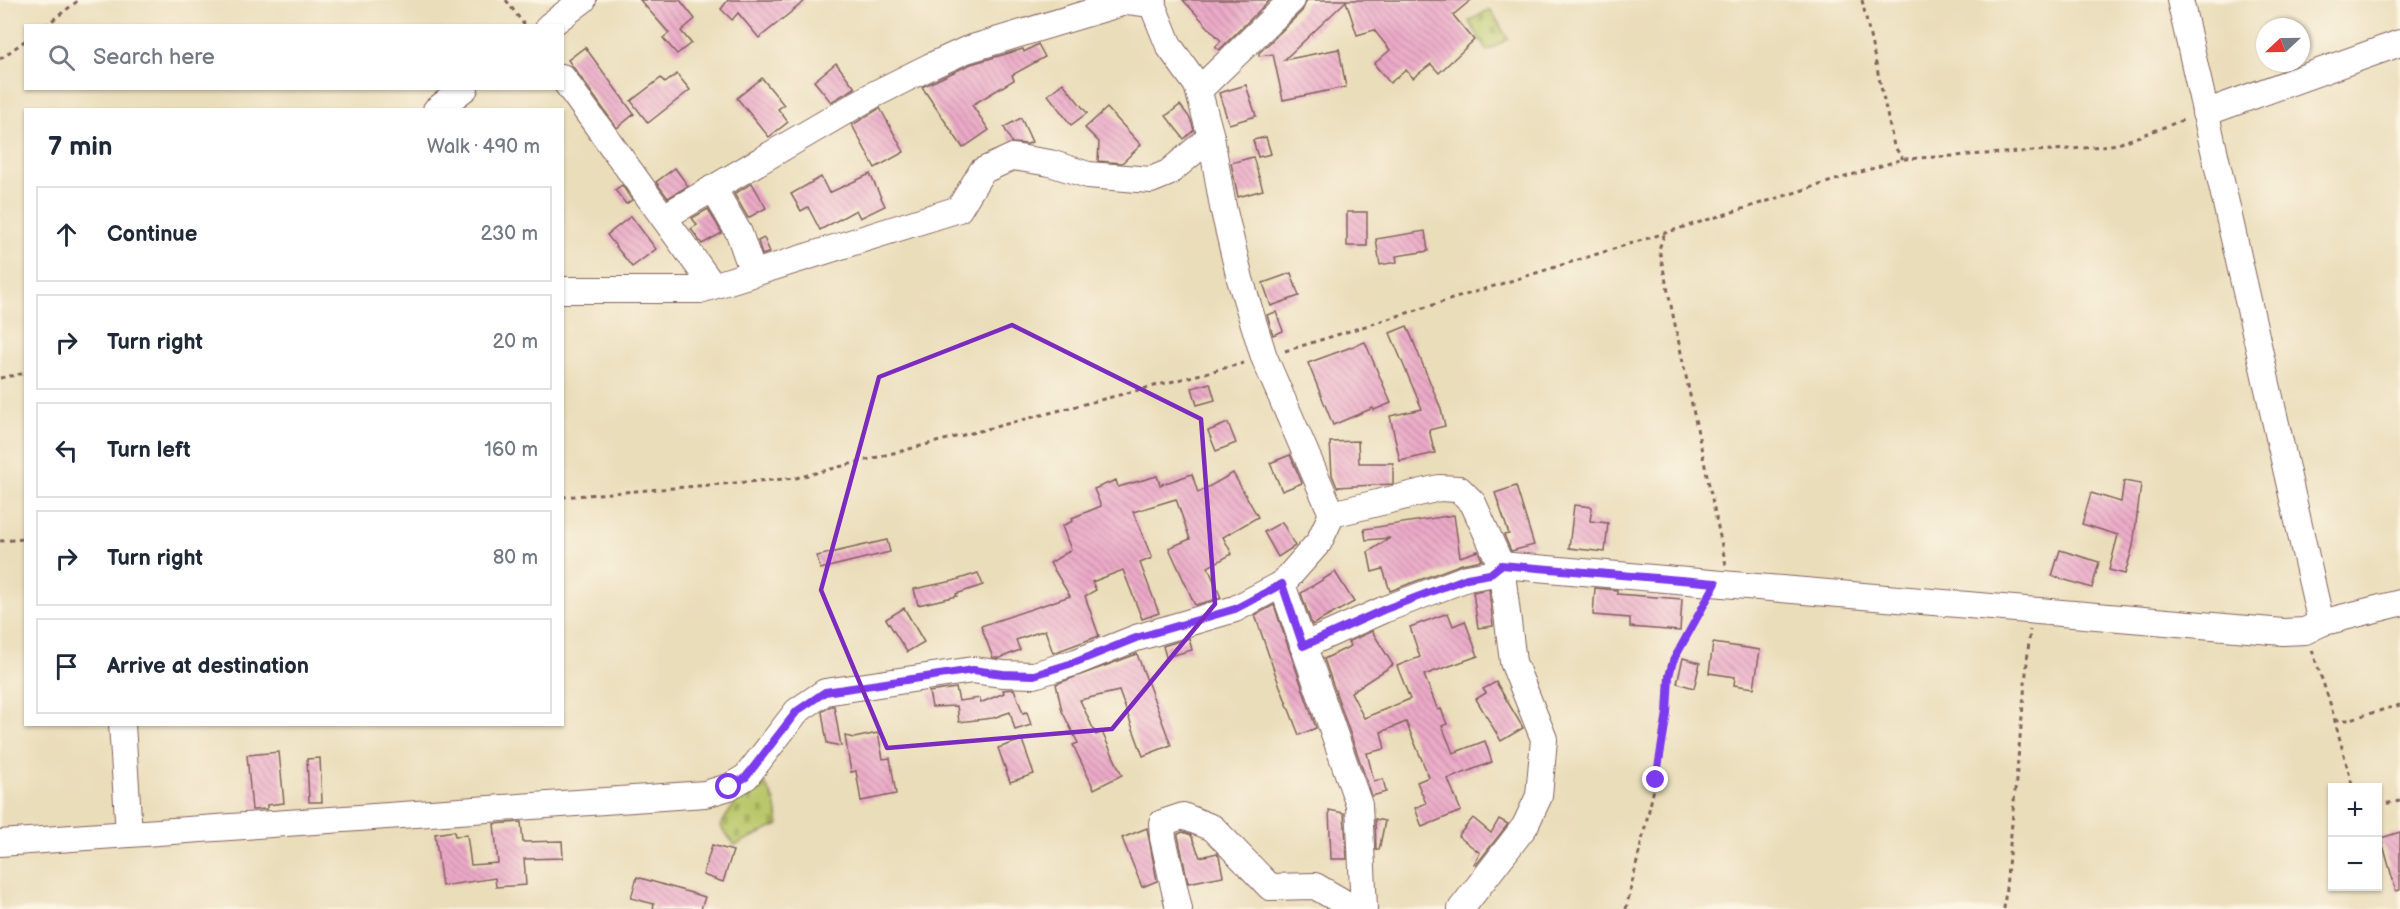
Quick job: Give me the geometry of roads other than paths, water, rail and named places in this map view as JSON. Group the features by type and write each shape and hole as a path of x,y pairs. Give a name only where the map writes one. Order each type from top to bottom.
{"street":[{"path":"552,24 583,0"},
{"path":"1199,90 1292,0"},
{"path":"2180,0 2313,627"},
{"path":"664,217 873,95 966,50 1140,1 1199,90 1212,137 1222,207 1240,279 1264,357 1332,514"},
{"path":"2205,113 2400,43"},
{"path":"564,80 713,286"},
{"path":"439,108 462,90"},
{"path":"564,290 700,290 959,208 982,171 1013,157 1050,163 1088,175 1151,180 1168,173 1212,137"},
{"path":"713,188 739,233 753,273"},
{"path":"0,843 705,794 729,787 746,777 797,711 825,692 973,670 1034,675 1076,662 1136,638 1235,609 1282,584 1318,542 1332,514 1439,488 1459,489 1473,503 1501,565 1513,662 1544,739 1539,796 1525,826 1461,909"},
{"path":"1303,646 1383,610 1467,578 1490,574 1501,565 2283,632 2313,627 2400,603"},
{"path":"1282,584 1359,805 1364,909"},
{"path":"122,726 129,834"},
{"path":"1179,909 1163,838 1162,823 1184,816 1213,828 1270,887 1315,886 1355,909"}]}
